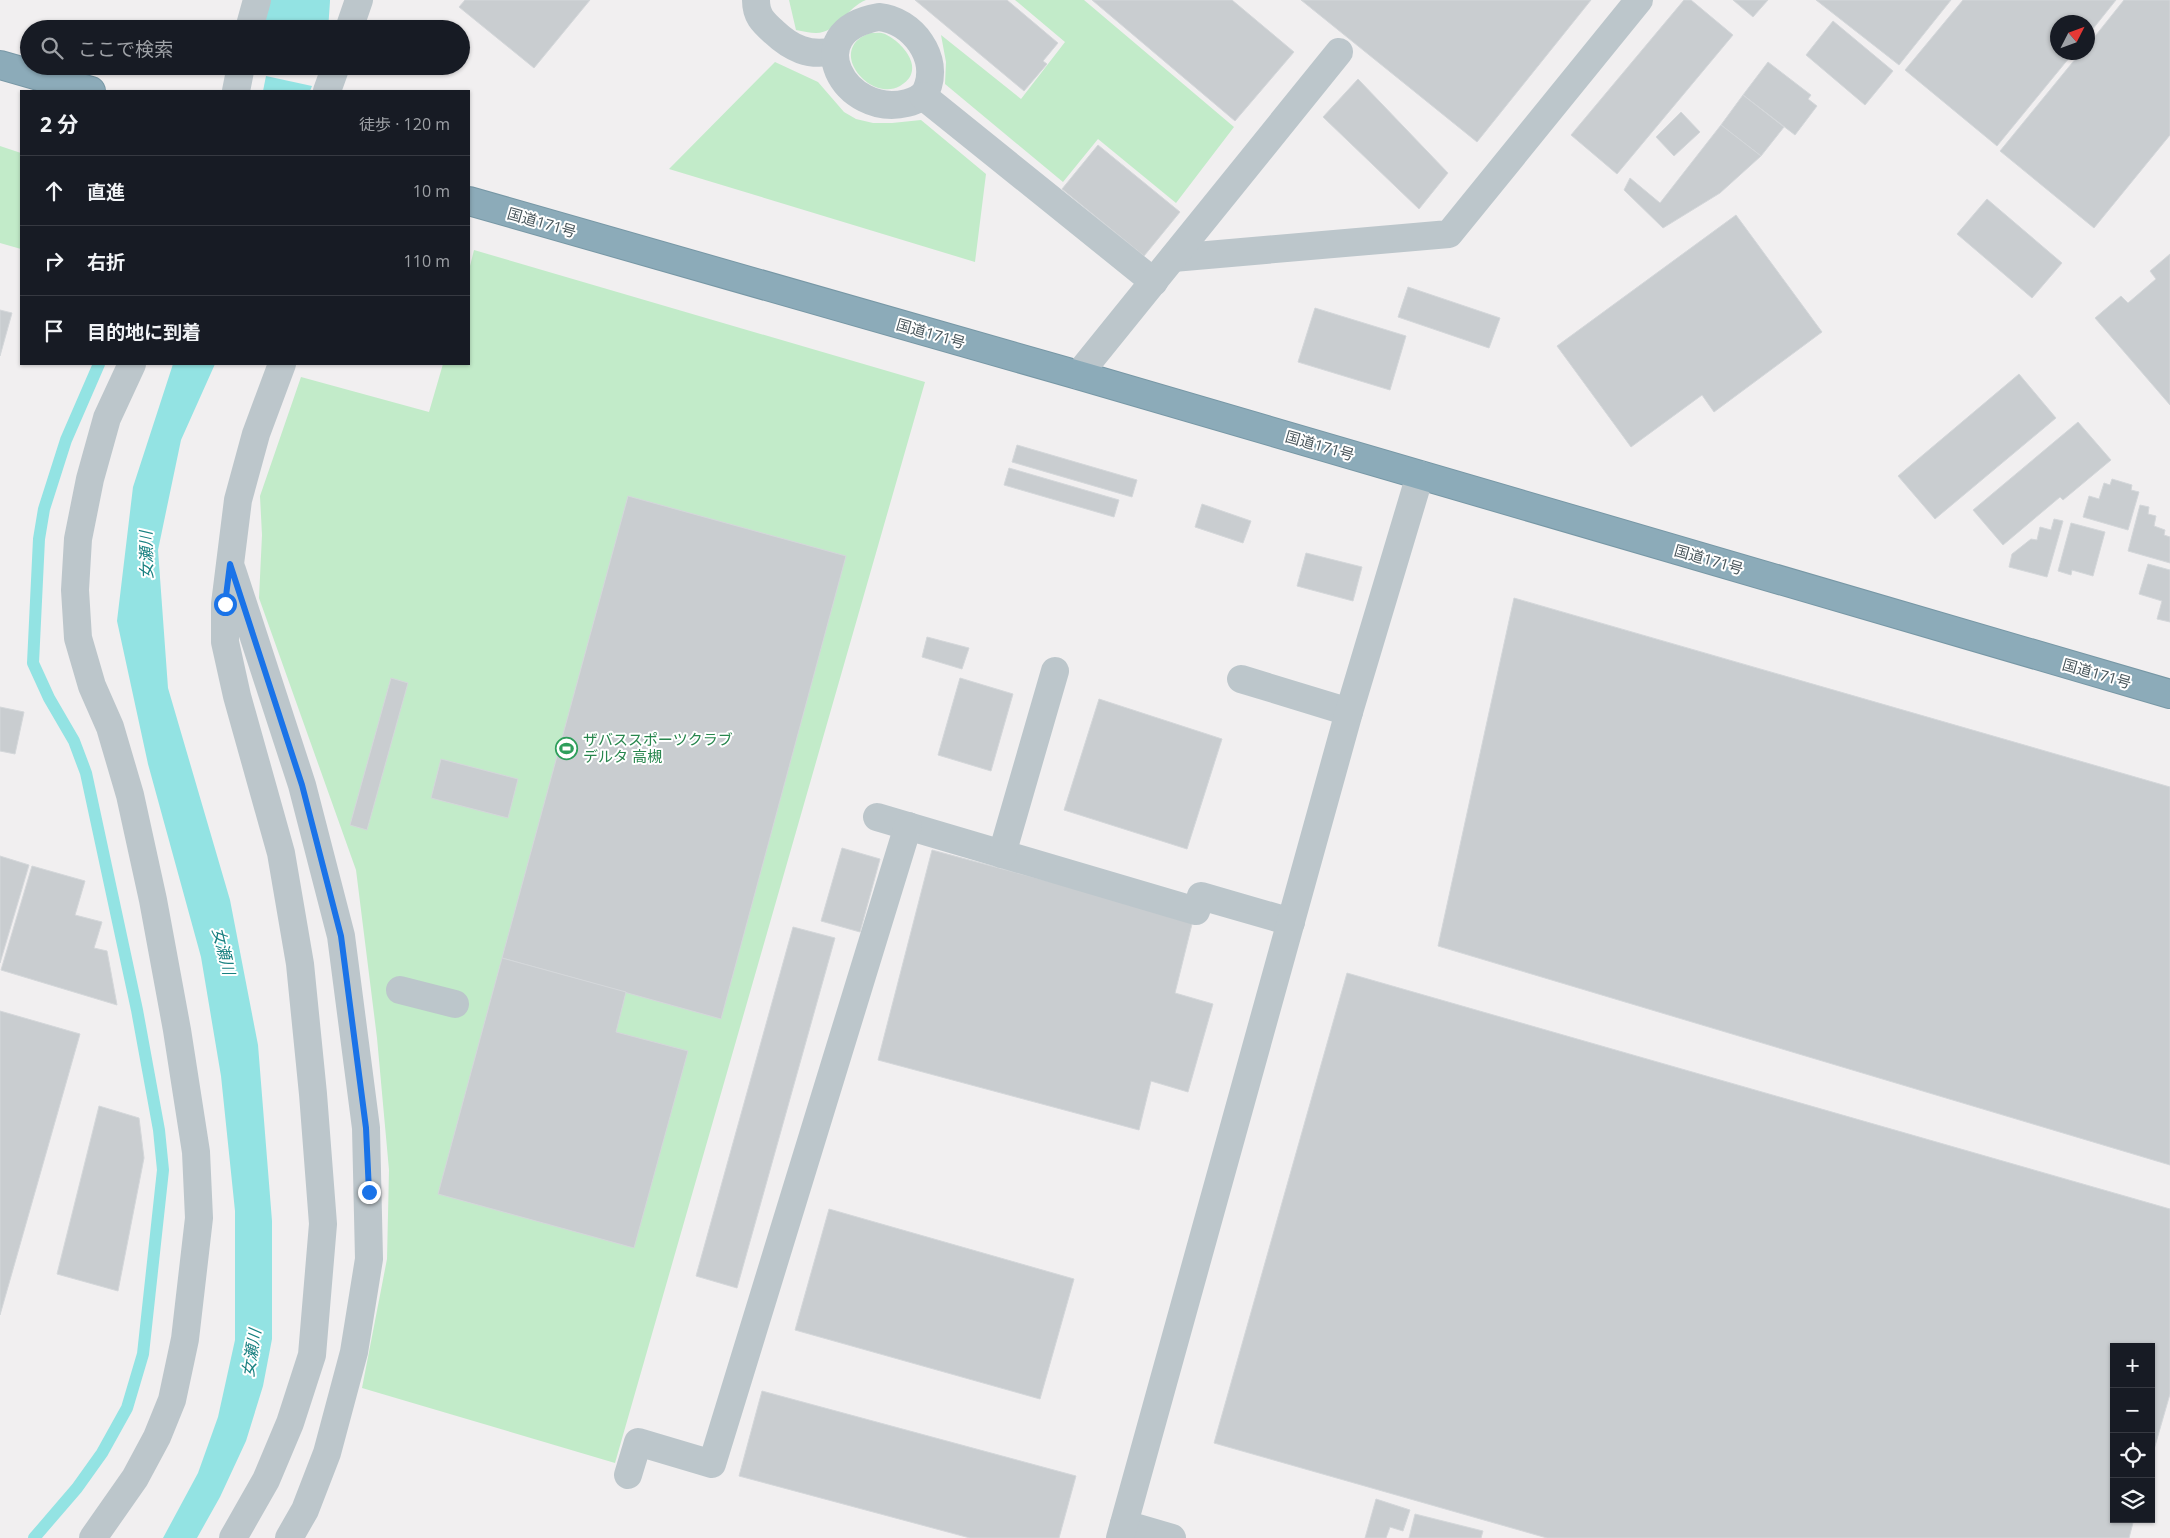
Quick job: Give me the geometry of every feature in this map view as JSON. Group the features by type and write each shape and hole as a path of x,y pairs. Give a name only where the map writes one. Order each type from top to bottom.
{"highway":[{"path":"0,65 20,71"},
{"path":"35,75 88,90"},
{"name":"国道171号","path":"470,201 1078,375 2170,694"}],"street":[{"path":"251,20 257,0"},
{"path":"352,20 359,0"},
{"path":"756,0 756,11 761,20 788,45 810,53 834,51"},
{"path":"1173,258 1449,234 1639,0"},
{"path":"891,18 921,41 927,52 930,74 923,96 900,105 887,105 863,98 853,90 837,70 834,61 834,51 837,42 854,26 865,19 891,18"},
{"path":"1078,375 1338,52"},
{"path":"327,90 333,75"},
{"path":"923,96 1154,282"},
{"path":"93,1538 135,1478 172,1400 185,1339 199,1218 196,1152 177,1030 153,900 127,787 110,727 92,686 78,638 75,590 78,539 90,479 107,418 132,365"},
{"path":"233,1538 266,1480 290,1423 312,1355 323,1224 300,964 281,853 237,696 225,642 225,604 238,500 256,434 282,365"},
{"path":"1172,1538 1122,1531 1349,712 1420,475"},
{"path":"230,564 302,785 341,936 366,1128 369,1259 354,1352 327,1453 305,1510 289,1538"},
{"path":"1002,854 1055,671"},
{"path":"1240,679 1349,712"},
{"path":"878,817 1196,911 1201,896 1291,922"},
{"path":"628,1475 638,1442 712,1464 908,826"},
{"path":"400,990 455,1004"}],"green space":[{"path":"789,0 866,0 859,3 830,29 816,33 796,30"},
{"path":"1015,0 1084,0 1234,127 1176,203 1098,139 1063,182 945,84 946,62 941,35 1021,99 1065,42"},
{"path":"870,33 883,33 892,38 905,50 910,58 912,73 908,80 900,86 888,89 876,87 865,81 857,72 852,61 851,50 857,41"},
{"path":"775,62 818,82 844,112 856,119 873,123 921,120 986,174 975,262 669,169"},
{"path":"0,146 20,153 20,249 0,243"},
{"name":"ザバススポーツクラブ デルタ 高槻","path":"474,250 925,382 615,1463 362,1388 387,1259 389,1170 377,1038 356,870 259,598 262,535 260,496 301,377 429,412 443,365 470,365 470,266"}],"water":[{"path":"266,76 312,86 310,90 263,90"},
{"path":"173,365 215,365 181,440 158,550 168,688 230,900 258,1045 272,1221 272,1339 263,1386 246,1441 220,1497 197,1538 163,1538 198,1473 218,1417 235,1340 235,1211 221,1076 201,957 148,764 117,621 133,487"}],"building":[{"path":"465,0 590,0 534,68 459,7"},
{"path":"915,0 1007,0 1058,43 1043,61 1047,64 1024,91"},
{"path":"1092,0 1232,0 1294,52 1235,121"},
{"path":"1301,0 1591,0 1477,142"},
{"path":"1684,0 1691,0 1733,35 1617,174 1571,135"},
{"path":"1733,0 1768,0 1753,17"},
{"path":"1816,0 1951,0 1899,65"},
{"path":"1963,0 2116,0 2095,26 2095,15 2050,15 2050,60 2067,60 1997,146 1905,70"},
{"path":"2124,0 2170,0 2170,135 2094,228 2000,151 2074,60 2095,60 2095,36"},
{"path":"1833,21 1893,71 1865,105 1806,55"},
{"path":"1768,62 1811,95 1808,99 1817,106 1795,135 1743,95"},
{"path":"1358,79 1448,173 1419,209 1323,117"},
{"path":"1743,95 1784,127 1761,156 1721,125"},
{"path":"1681,112 1700,132 1674,156 1656,137"},
{"path":"1721,125 1761,156 1720,193 1663,228 1624,190 1630,178 1660,203"},
{"path":"1098,145 1180,212 1144,256 1062,189"},
{"path":"1987,199 2062,263 2032,298 1957,234"},
{"path":"1736,215 1822,332 1714,412 1702,395 1631,447 1557,346"},
{"path":"2170,254 2170,405 2095,318 2121,296 2128,303 2156,279 2150,271"},
{"path":"1408,287 1500,318 1489,348 1398,317"},
{"path":"1315,308 1406,336 1390,390 1298,362"},
{"path":"0,310 12,313 0,356"},
{"path":"2019,374 2056,418 1935,519 1898,476"},
{"path":"2078,422 2111,460 2063,500 2060,497 2003,545 1973,510"},
{"path":"1017,445 1137,480 1132,497 1012,462"},
{"path":"1009,468 1119,500 1114,517 1004,485"},
{"path":"2112,479 2132,485 2131,490 2139,492 2128,530 2083,517 2089,496 2099,499 2104,483 2110,485"},
{"path":"628,496 846,556 721,1019 502,958"},
{"path":"1202,504 1251,521 1243,543 1195,527"},
{"path":"2140,505 2149,507 2148,514 2156,516 2154,526 2165,530 2164,535 2170,537 2170,563 2128,551"},
{"path":"2054,519 2063,521 2047,577 2009,567 2012,554 2031,539 2037,540 2040,527 2051,530"},
{"path":"2071,523 2105,532 2093,576 2072,570 2071,575 2058,571"},
{"path":"1306,553 1362,567 1353,601 1297,586"},
{"path":"2148,564 2170,570 2170,622 2157,619 2162,601 2139,594"},
{"path":"1514,598 2170,787 2170,1165 1438,946"},
{"path":"927,637 969,648 962,669 922,657"},
{"path":"391,678 408,683 367,830 350,825"},
{"path":"960,678 1013,694 991,771 938,755"},
{"path":"1099,699 1222,739 1187,849 1064,810"},
{"path":"0,707 24,712 15,754 0,751"},
{"path":"441,759 518,779 508,818 431,798"},
{"path":"842,848 880,859 860,932 821,921"},
{"path":"932,850 1193,920 1175,993 1213,1004 1188,1092 1151,1081 1139,1130 878,1060"},
{"path":"0,856 29,865 0,963"},
{"path":"32,866 85,881 75,915 102,922 94,948 107,951 117,1005 1,970"},
{"path":"793,927 835,938 737,1288 696,1276"},
{"path":"502,958 626,992 616,1032 688,1051 634,1248 438,1194"},
{"path":"1347,973 2170,1209 2170,1394 2155,1446 2155,1343 2110,1343 2110,1523 2133,1523 2129,1538 1547,1538 1214,1443"},
{"path":"0,1011 80,1034 0,1315"},
{"path":"99,1106 139,1118 144,1158 118,1291 57,1274"},
{"path":"829,1209 1074,1279 1040,1399 795,1330"},
{"path":"762,1391 1076,1476 1059,1538 970,1538 739,1476"},
{"path":"1376,1499 1410,1510 1403,1531 1390,1527 1386,1538 1365,1538"},
{"path":"1415,1514 1483,1531 1481,1538 1409,1538"}],"waterway":[{"name":"女瀬川","path":"293,20 294,0"},
{"path":"34,1538 77,1488 102,1453 127,1408 143,1354 163,1170 159,1130 137,1010 86,773 74,741 49,698 33,663 39,539 44,509 66,440 99,365"}],"place":[{"name":"ザバススポーツクラブ デルタ 高槻","path":"567,748"}],"route":[{"path":"225,604 230,564 302,785 341,936 366,1128 369,1192"}]}
